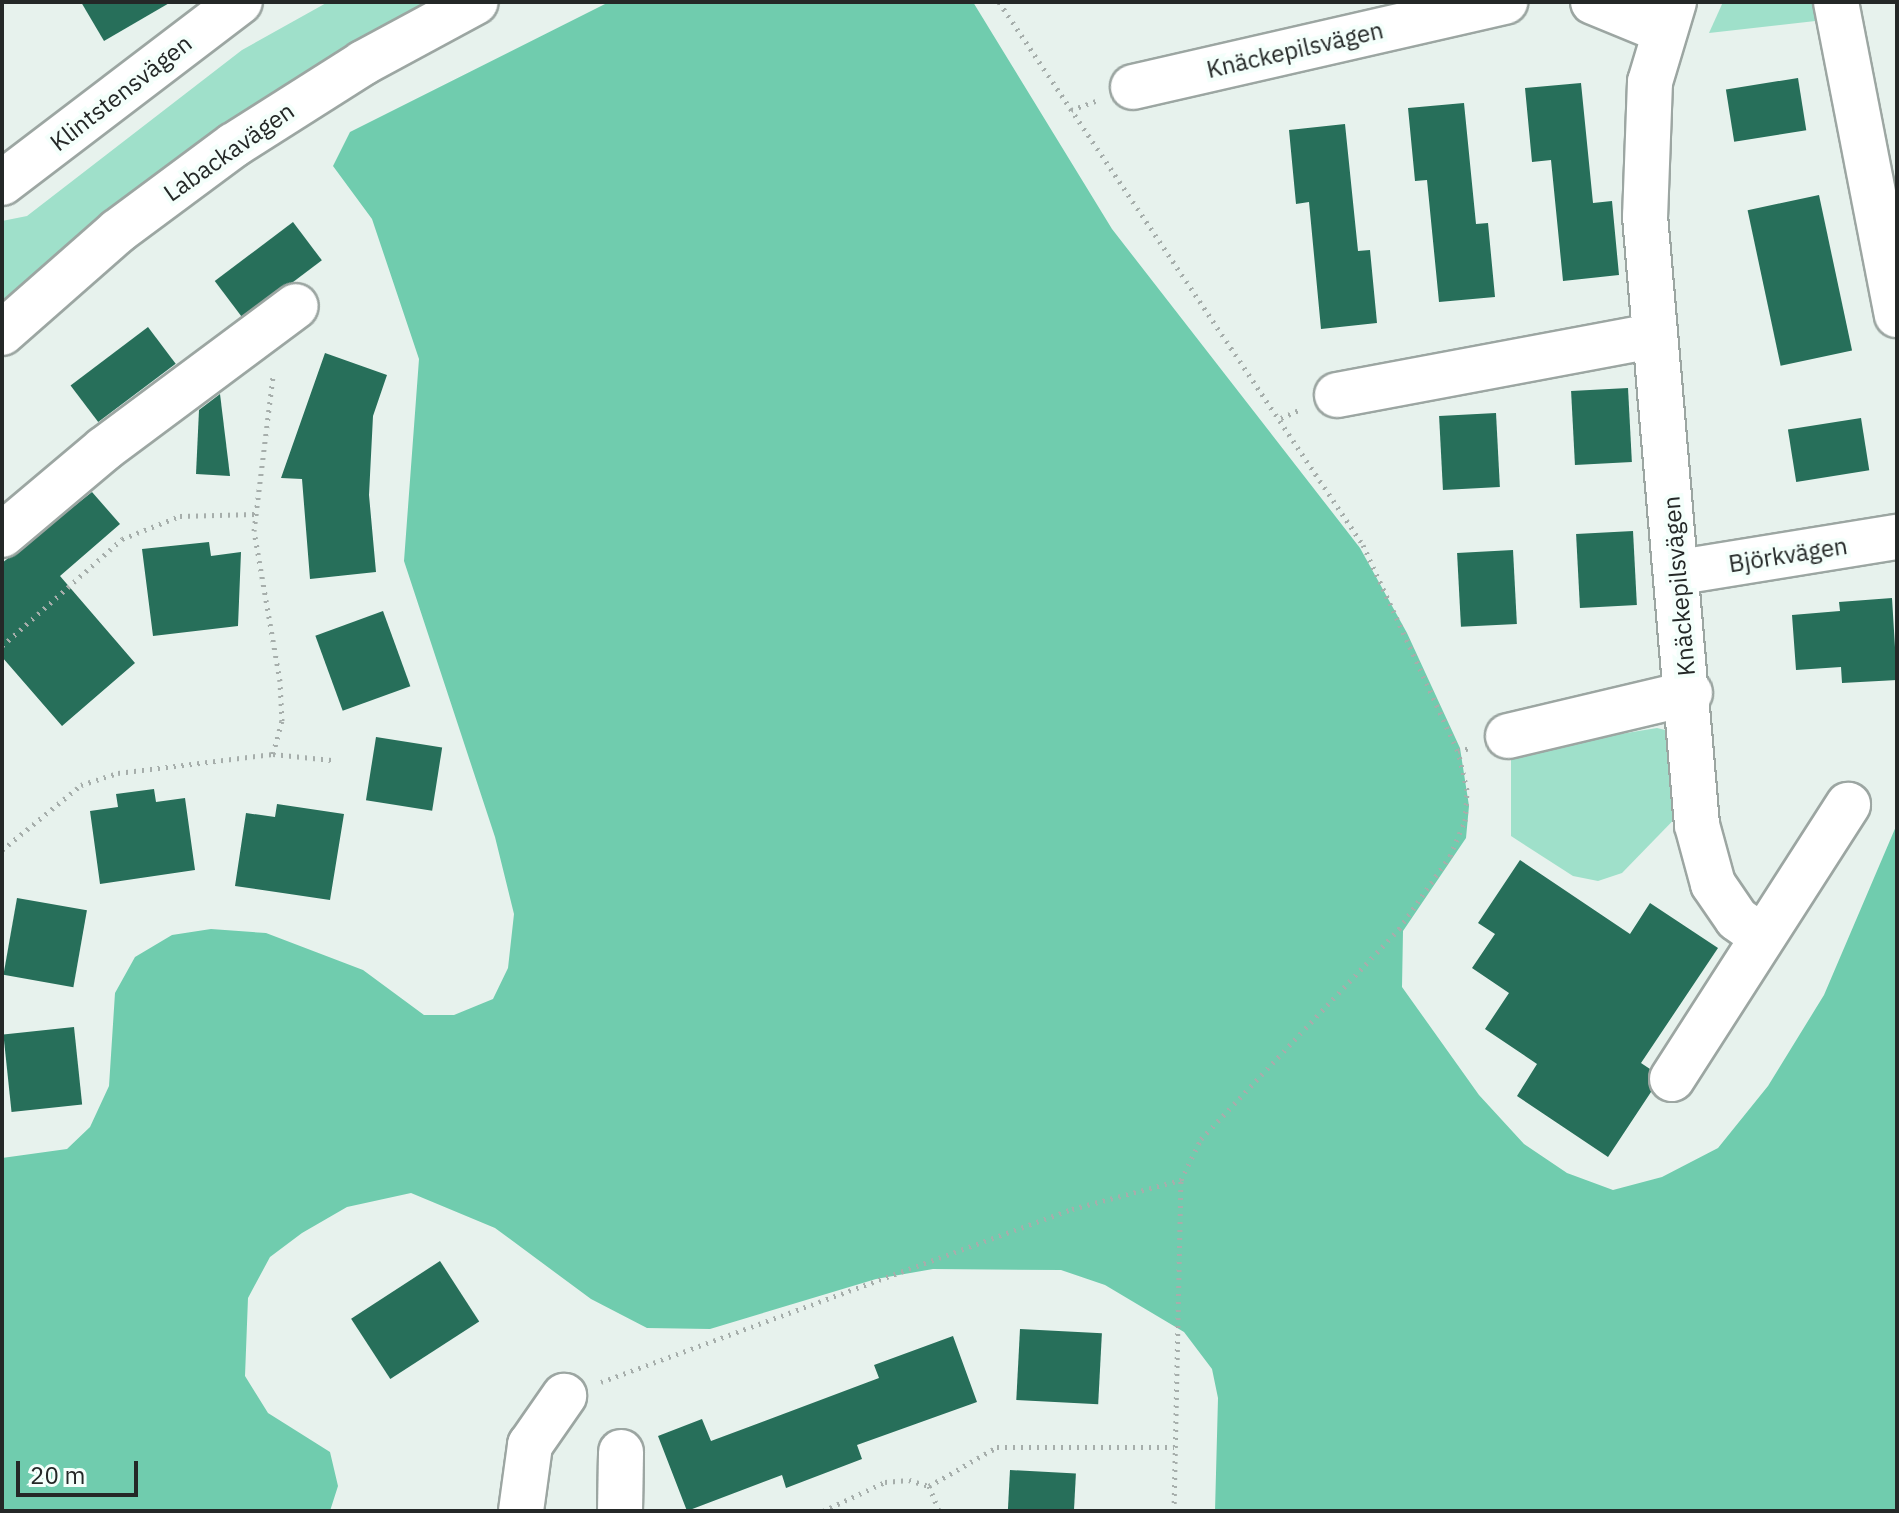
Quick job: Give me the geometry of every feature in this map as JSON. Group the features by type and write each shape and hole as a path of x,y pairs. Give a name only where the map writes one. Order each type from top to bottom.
{"street":[{"name":"Klintstensvägen","path":"2,183 240,2"},
{"name":"Labackavägen","path":"2,333 118,231 234,145 363,63 476,2"},
{"name":"Knäckepilsvägen","path":"1133,87 1505,2"},
{"name":"Knäckepilsvägen","path":"1593,2 1669,17 1644,137 1653,336 1680,572 1697,825 1705,862 1737,919 1761,936"},
{"path":"1836,2 1897,315"},
{"path":"2,535 104,449 296,306"},
{"path":"1337,395 1653,336"},
{"name":"Björkvägen","path":"1680,572 1897,537"},
{"name":"Knäckepilsvägen","path":"1508,736 1690,693"},
{"path":"1672,1079 1761,936 1848,805"},
{"path":"521,1511 530,1445 564,1396"},
{"path":"620,1511 621,1452"}],"path":[{"path":"999,2 1363,545 1458,752 1466,805 1450,856 1399,929 1201,1139 1181,1180 1174,1511"},
{"path":"273,754 282,721 280,681 255,514 270,386 296,306"},
{"path":"2,646 122,539 180,516 255,514"},
{"path":"1458,752 1508,736"},
{"path":"2,850 81,785 146,769 273,754 332,760"},
{"path":"564,1396 1072,1209 1181,1180"},
{"path":"823,1511 885,1482 929,1486 997,1447 1174,1447"},
{"path":"929,1486 939,1511"}],"green space":[{"path":"328,2 438,2 2,312 2,221 27,216 242,50"},
{"path":"609,2 973,2 1112,229 1360,548 1407,633 1460,748 1469,806 1466,838 1403,931 1402,987 1479,1095 1524,1144 1567,1173 1613,1190 1662,1177 1718,1148 1768,1086 1824,995 1897,824 1897,1511 1215,1511 1218,1398 1212,1369 1184,1332 1105,1285 1061,1270 933,1269 876,1279 710,1329 647,1328 591,1299 495,1228 411,1193 347,1207 302,1233 270,1257 248,1298 245,1376 268,1413 330,1452 338,1486 330,1511 2,1511 2,1158 67,1149 90,1127 109,1086 115,993 135,957 172,935 211,929 266,933 363,970 424,1015 454,1015 493,999 508,968 514,914 495,837 404,561 419,359 372,219 333,166 350,132"},
{"path":"1723,2 1831,2 1833,19 1709,33"},
{"path":"1657,728 1678,733 1692,801 1622,873 1598,881 1573,876 1511,836 1511,752"}],"building":[{"path":"81,2 171,2 104,41"},
{"path":"1798,78 1806,130 1734,142 1726,89"},
{"path":"1581,83 1593,203 1612,201 1619,275 1563,281 1551,160 1532,162 1525,88"},
{"path":"1464,103 1476,224 1488,223 1495,297 1439,302 1427,180 1415,181 1408,108"},
{"path":"1345,124 1358,251 1370,250 1377,323 1321,329 1309,202 1296,204 1289,130"},
{"path":"1819,195 1852,351 1781,366 1748,210"},
{"path":"293,222 322,260 244,319 215,281"},
{"path":"148,327 176,364 98,422 71,385"},
{"path":"325,353 387,375 373,416 369,495 376,572 310,579 302,479 281,478"},
{"path":"1628,388 1632,462 1575,465 1571,391"},
{"path":"220,394 230,476 196,474 199,410"},
{"path":"1496,413 1500,487 1443,490 1439,416"},
{"path":"1861,418 1869,470 1796,482 1788,430"},
{"path":"92,492 120,524 60,576 135,663 62,726 2,657 2,563"},
{"path":"1633,531 1637,605 1580,608 1576,534"},
{"path":"209,542 211,556 241,552 238,626 153,636 142,549"},
{"path":"1513,550 1517,624 1461,627 1457,553"},
{"path":"1892,598 1897,680 1842,683 1841,667 1796,670 1792,615 1840,611 1839,602"},
{"path":"383,611 410,686 343,711 315,636"},
{"path":"376,737 442,747 432,811 366,800"},
{"path":"154,789 156,802 185,798 195,870 100,884 90,811 118,807 116,794"},
{"path":"277,804 344,814 330,900 235,886 246,813 275,817"},
{"path":"1520,860 1630,934 1650,903 1718,948 1641,1063 1650,1069 1651,1092 1608,1157 1517,1096 1537,1064 1485,1029 1509,993 1472,968 1495,934 1478,923"},
{"path":"17,898 87,910 73,987 3,975"},
{"path":"74,1027 82,1105 12,1112 3,1034"},
{"path":"440,1261 479,1321 390,1379 351,1319"},
{"path":"1020,1329 1102,1333 1098,1404 1016,1400"},
{"path":"953,1336 977,1402 857,1445 862,1459 786,1488 782,1475 687,1511 658,1436 702,1419 711,1441 879,1378 874,1365"},
{"path":"1010,1470 1076,1473 1074,1511 1008,1511"}]}
